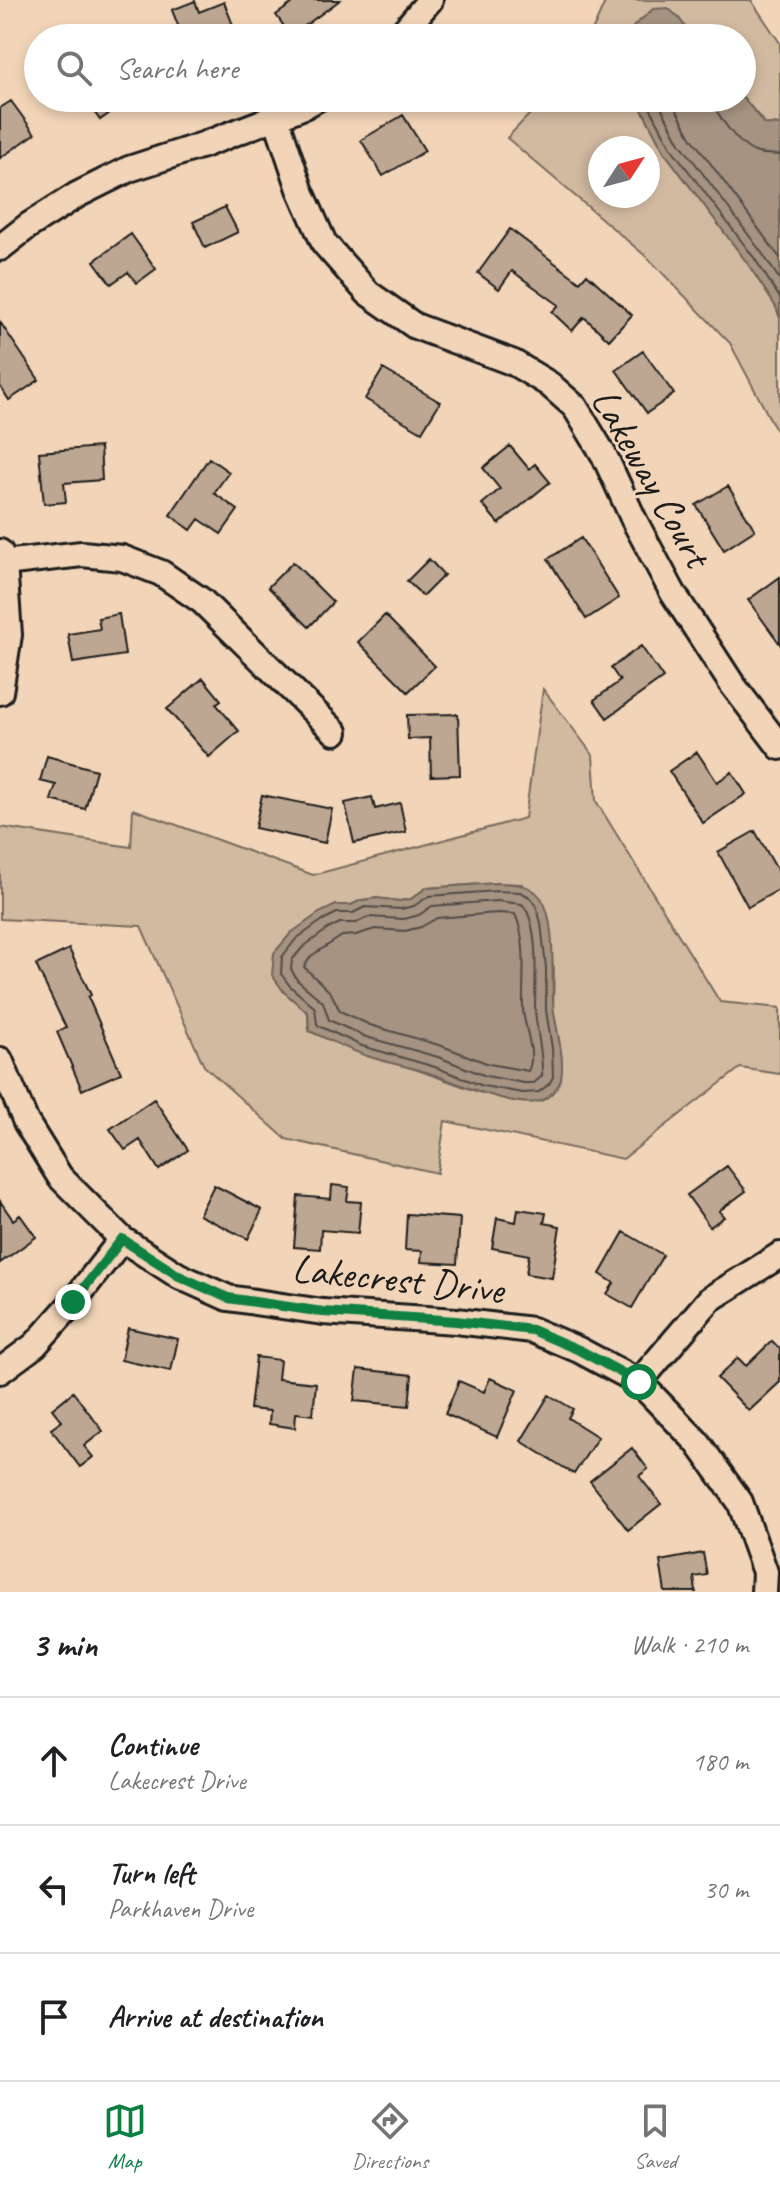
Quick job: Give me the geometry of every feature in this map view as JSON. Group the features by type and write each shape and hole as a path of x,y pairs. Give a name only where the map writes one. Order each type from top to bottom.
{"street":[{"path":"410,24 430,0"},
{"path":"0,248 77,195 129,169 289,112"},
{"name":"Lakeway Court","path":"276,117 300,189 324,243 368,293 415,326 514,363 549,384 575,407 604,455 673,593 732,684 780,747"},
{"path":"0,692 9,635 2,558 82,554 122,558 161,573 202,601 335,732"},
{"name":"Lakecrest Drive","path":"0,1060 26,1122 60,1177 122,1239 179,1276 228,1298 323,1312 456,1321 532,1330 579,1350 639,1382 697,1442 740,1502 765,1572 764,1592"},
{"path":"0,1371 35,1345 122,1239"},
{"path":"639,1382 710,1299 780,1255"}],"shaded area":[{"path":"606,0 751,0 780,43 780,125 765,124 755,112 756,24 683,24 678,17 644,24 595,24"},
{"path":"532,112 643,112 656,136 588,136 588,207 507,138"},
{"path":"660,144 776,307 780,318 780,438 730,343 649,259 589,208 660,208"},
{"path":"543,689 593,755 596,801 720,1002 780,1008 780,1074 740,1068 623,1159 445,1121 437,1173 286,1139 204,1066 141,926 0,919 0,827 131,847 133,809 313,875 525,818","holes":["522,884 554,968 553,1009 560,1047 481,1093 309,1031 308,1013 336,905 351,905 377,898 411,899 426,888"]}],"water":[{"path":"668,8 683,24 636,24 653,9"},
{"path":"643,112 755,112 764,124 780,125 780,318 748,264 665,153 660,136 656,136"},
{"path":"497,883 532,889 541,898 550,922 553,1000 562,1071 556,1089 541,1101 516,1102 501,1098 368,1056 309,1031 308,1013 284,992 272,975 274,953 291,933 336,905 351,905 377,898 411,899 426,888"}],"building":[{"path":"297,0 340,0 307,24 282,24 276,15"},
{"path":"195,1 199,12 224,2 233,24 178,24 172,10"},
{"path":"11,101 35,134 0,158 0,108"},
{"path":"94,112 111,112 100,120"},
{"path":"403,115 425,151 383,176 361,140"},
{"path":"225,207 238,232 205,248 193,222"},
{"path":"510,229 580,282 587,274 632,315 609,340 584,317 572,331 552,312 559,305 512,271 499,289 478,273"},
{"path":"131,234 156,269 137,283 128,272 111,284 94,261"},
{"path":"0,322 39,380 9,400 0,386"},
{"path":"643,351 674,394 647,413 616,370"},
{"path":"383,369 440,402 422,432 365,399"},
{"path":"510,446 529,469 535,464 550,482 499,524 482,504 500,489 483,468"},
{"path":"100,447 102,480 64,483 66,502 44,504 39,452"},
{"path":"209,458 229,472 214,493 238,510 221,534 199,519 191,530 170,515"},
{"path":"728,486 755,530 724,550 696,505"},
{"path":"581,538 619,598 586,619 548,559"},
{"path":"429,559 444,575 423,596 407,581"},
{"path":"293,562 333,602 309,627 268,587"},
{"path":"780,577 780,644 748,600"},
{"path":"119,614 125,655 73,663 68,634 100,629 98,618"},
{"path":"385,615 435,666 408,692 358,642"},
{"path":"641,646 663,678 607,718 594,700 620,681 611,668"},
{"path":"203,678 221,700 216,704 239,731 209,757 167,709"},
{"path":"458,714 460,775 431,776 430,738 408,739 407,715"},
{"path":"697,752 717,782 732,772 746,794 703,823 669,771"},
{"path":"47,756 96,770 85,809 51,800 56,785 40,781"},
{"path":"262,795 332,809 325,843 255,828"},
{"path":"372,797 375,809 400,803 406,832 354,843 345,803"},
{"path":"755,831 780,875 780,889 748,907 718,852"},
{"path":"69,949 91,995 88,997 121,1073 82,1090 57,1032 66,1028 36,965"},
{"path":"154,1099 188,1150 159,1170 140,1140 125,1150 110,1129"},
{"path":"727,1166 746,1191 719,1211 724,1217 710,1227 687,1195"},
{"path":"214,1185 262,1210 248,1239 199,1215"},
{"path":"332,1185 349,1187 347,1201 361,1202 358,1233 321,1230 320,1249 294,1247 298,1196 331,1199"},
{"path":"0,1201 13,1220 20,1215 36,1237 0,1263"},
{"path":"518,1209 546,1213 544,1223 560,1226 552,1278 526,1274 529,1255 492,1248 497,1218 516,1222"},
{"path":"407,1214 460,1218 457,1264 421,1262 422,1251 405,1250"},
{"path":"624,1232 663,1255 632,1308 607,1294 614,1283 600,1274"},
{"path":"128,1328 178,1339 171,1371 121,1360"},
{"path":"772,1341 780,1349 780,1382 749,1411 717,1378 738,1358 746,1366"},
{"path":"256,1357 280,1360 278,1379 316,1383 313,1415 296,1413 295,1428 269,1424 270,1411 250,1409"},
{"path":"358,1369 412,1375 409,1406 354,1401"},
{"path":"490,1378 517,1390 497,1437 445,1414 459,1381 484,1392"},
{"path":"73,1392 103,1431 84,1446 93,1457 80,1467 51,1429 62,1421 52,1409"},
{"path":"549,1395 573,1409 568,1418 598,1437 574,1474 521,1441"},
{"path":"632,1448 648,1469 639,1476 661,1504 628,1530 590,1481"},
{"path":"703,1553 707,1575 694,1577 696,1592 665,1592 660,1561"}],"route":[{"path":"73,1302 122,1239 179,1276 228,1298 323,1312 456,1321 532,1330 579,1350 639,1382"}]}
